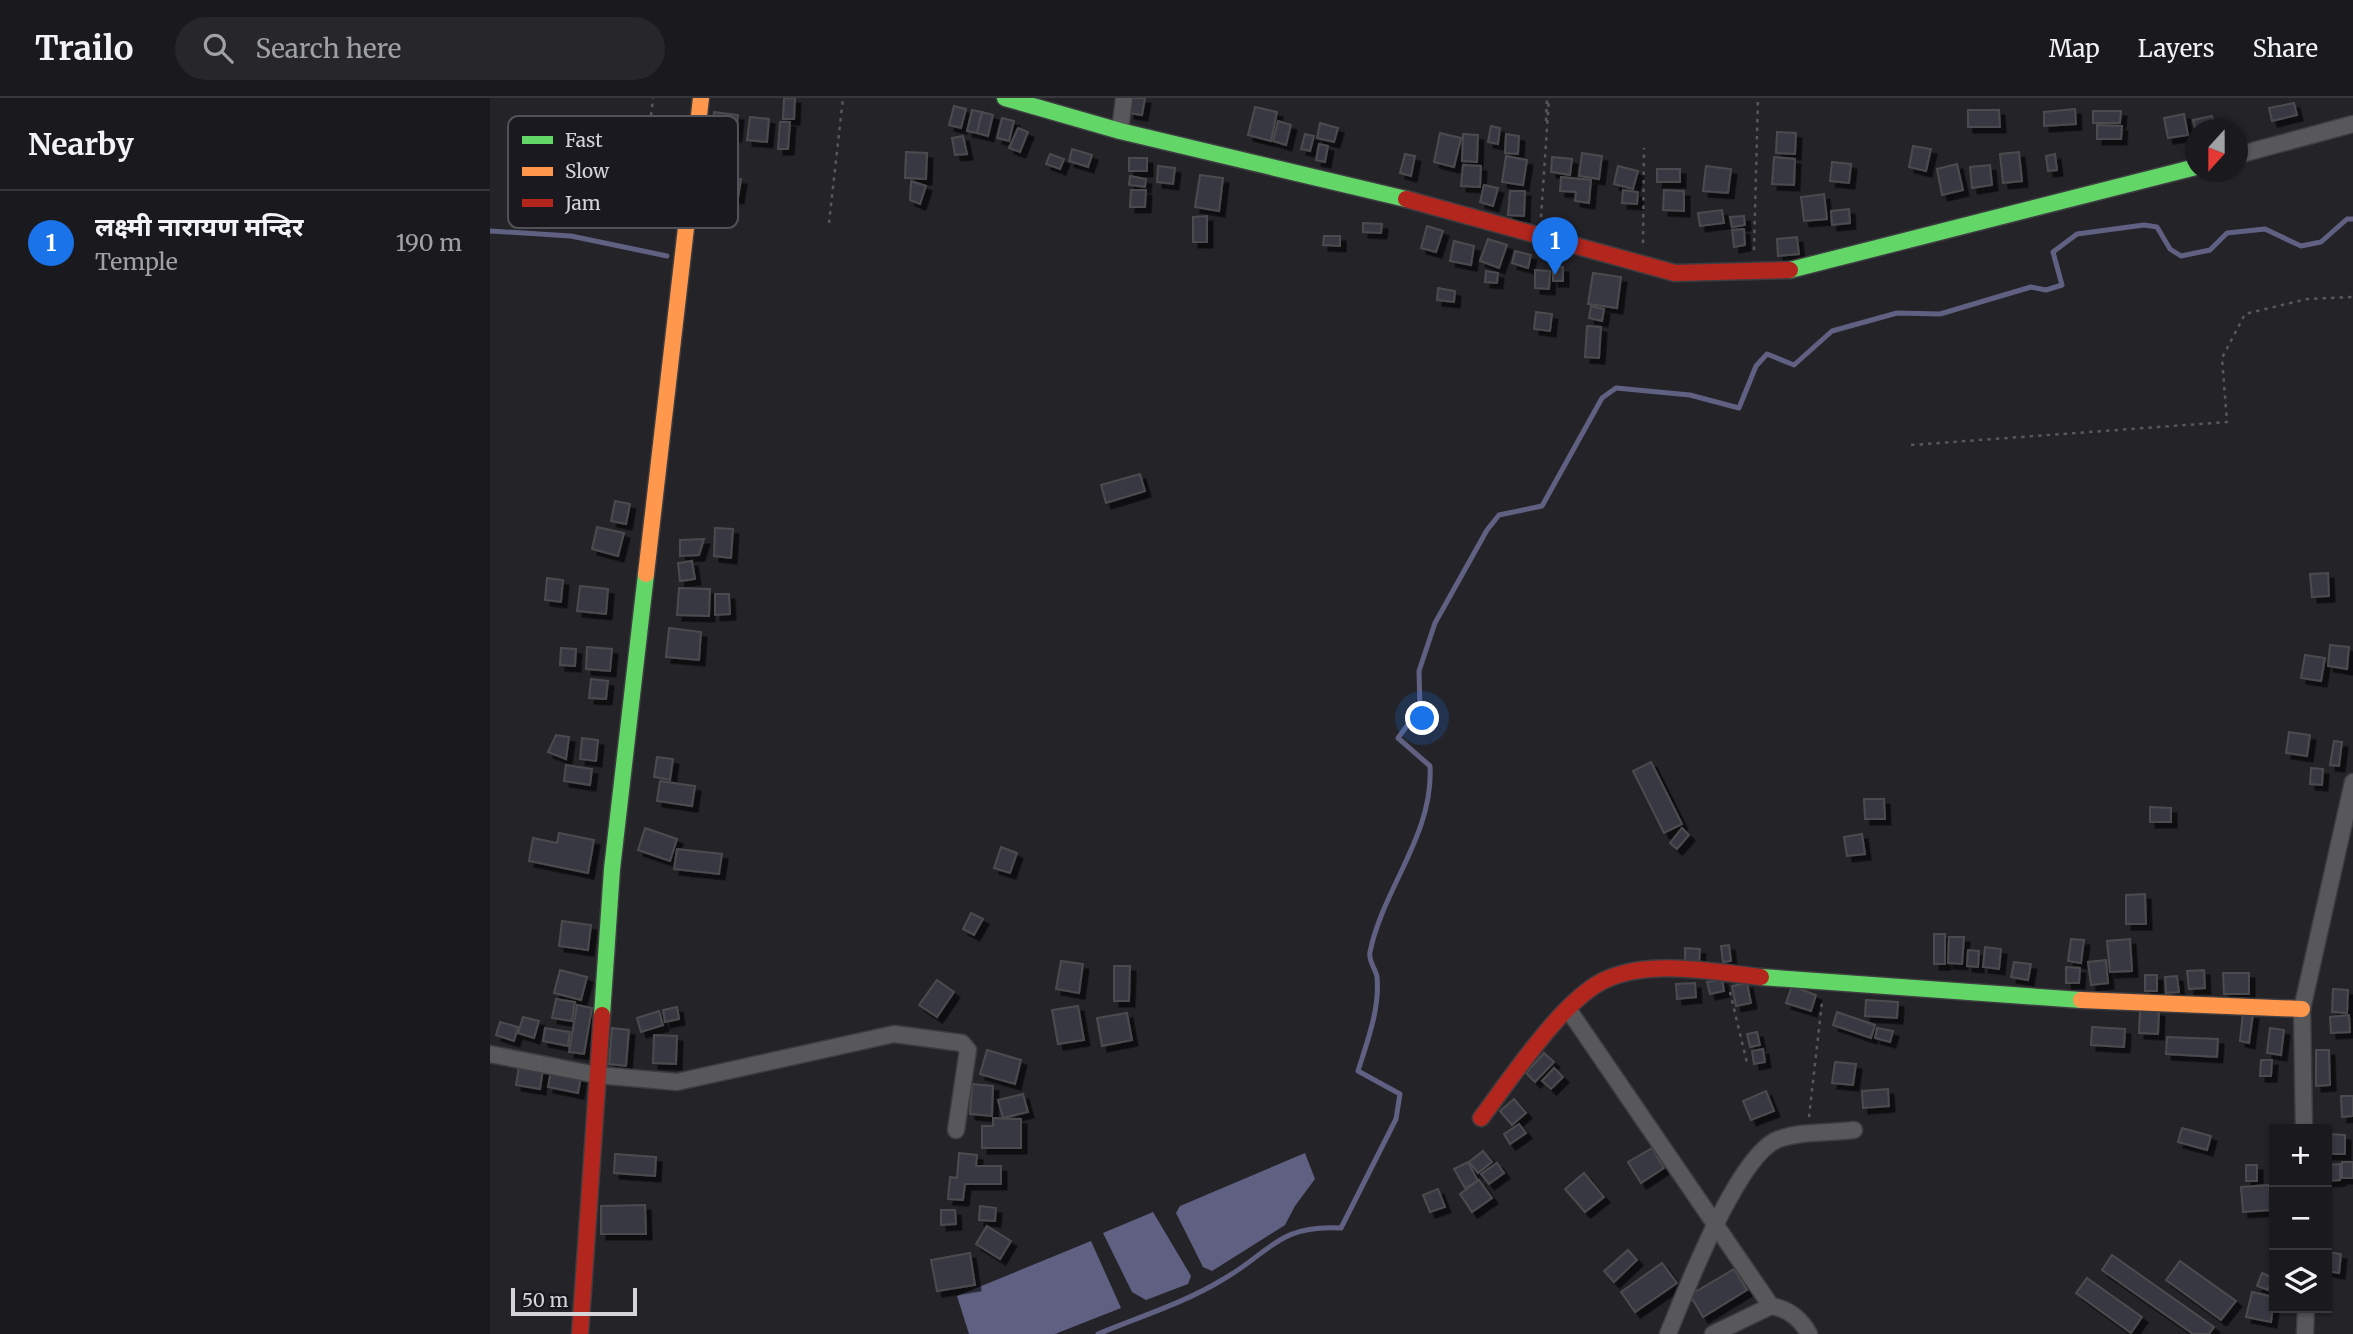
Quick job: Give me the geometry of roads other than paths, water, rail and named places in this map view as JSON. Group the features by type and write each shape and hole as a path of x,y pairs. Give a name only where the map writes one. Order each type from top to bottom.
{"street":[{"path":"699,116 701,98"},
{"path":"1005,98 1120,131 1336,180 1675,273 1796,270 2185,170"},
{"path":"1120,131 1124,98"},
{"path":"2248,152 2353,124"},
{"path":"580,1334 612,869 686,228"},
{"path":"2304,1124 2302,1009 2353,782"},
{"path":"1481,1118 1568,1009 1605,979 1642,970 1823,985 1856,982 2107,1002 2302,1009"},
{"path":"1568,1009 1715,1220 1771,1306 1803,1323 1809,1334"},
{"path":"490,1054 597,1075 689,1082 894,1034 962,1043 968,1050 956,1130"},
{"path":"1668,1334 1715,1220 1762,1150 1776,1139 1800,1134 1854,1130"},
{"path":"1713,1334 1771,1306"},
{"path":"2305,1334 2306,1313"}],"water":[{"path":"1305,1153 1315,1179 1285,1225 1212,1271 1203,1267 1176,1213 1180,1206"},
{"path":"1153,1212 1191,1276 1188,1284 1146,1300 1132,1292 1103,1233"},
{"path":"1091,1241 1121,1308 1055,1334 969,1334 957,1296"}],"waterway":[{"path":"1098,1334 1177,1303 1207,1288 1288,1236 1320,1228 1341,1228 1396,1119 1400,1094 1358,1071 1377,1001 1377,977 1370,959 1376,928 1416,838 1429,791 1430,766 1398,738 1420,708 1419,671 1435,623 1487,530 1499,515 1542,506 1602,398 1616,388 1690,395 1739,408 1756,366 1767,354 1794,365 1832,331 1897,313 1940,314 2031,287 2046,290 2062,285 2053,252 2077,234 2144,225 2157,227 2170,249 2181,256 2210,250 2227,233 2265,229 2301,246 2321,242 2347,219 2353,219"},
{"path":"490,231 571,236 667,256"}],"place":[{"name":"लक्ष्मी नारायण मन्दिर","path":"1555,275"}]}
